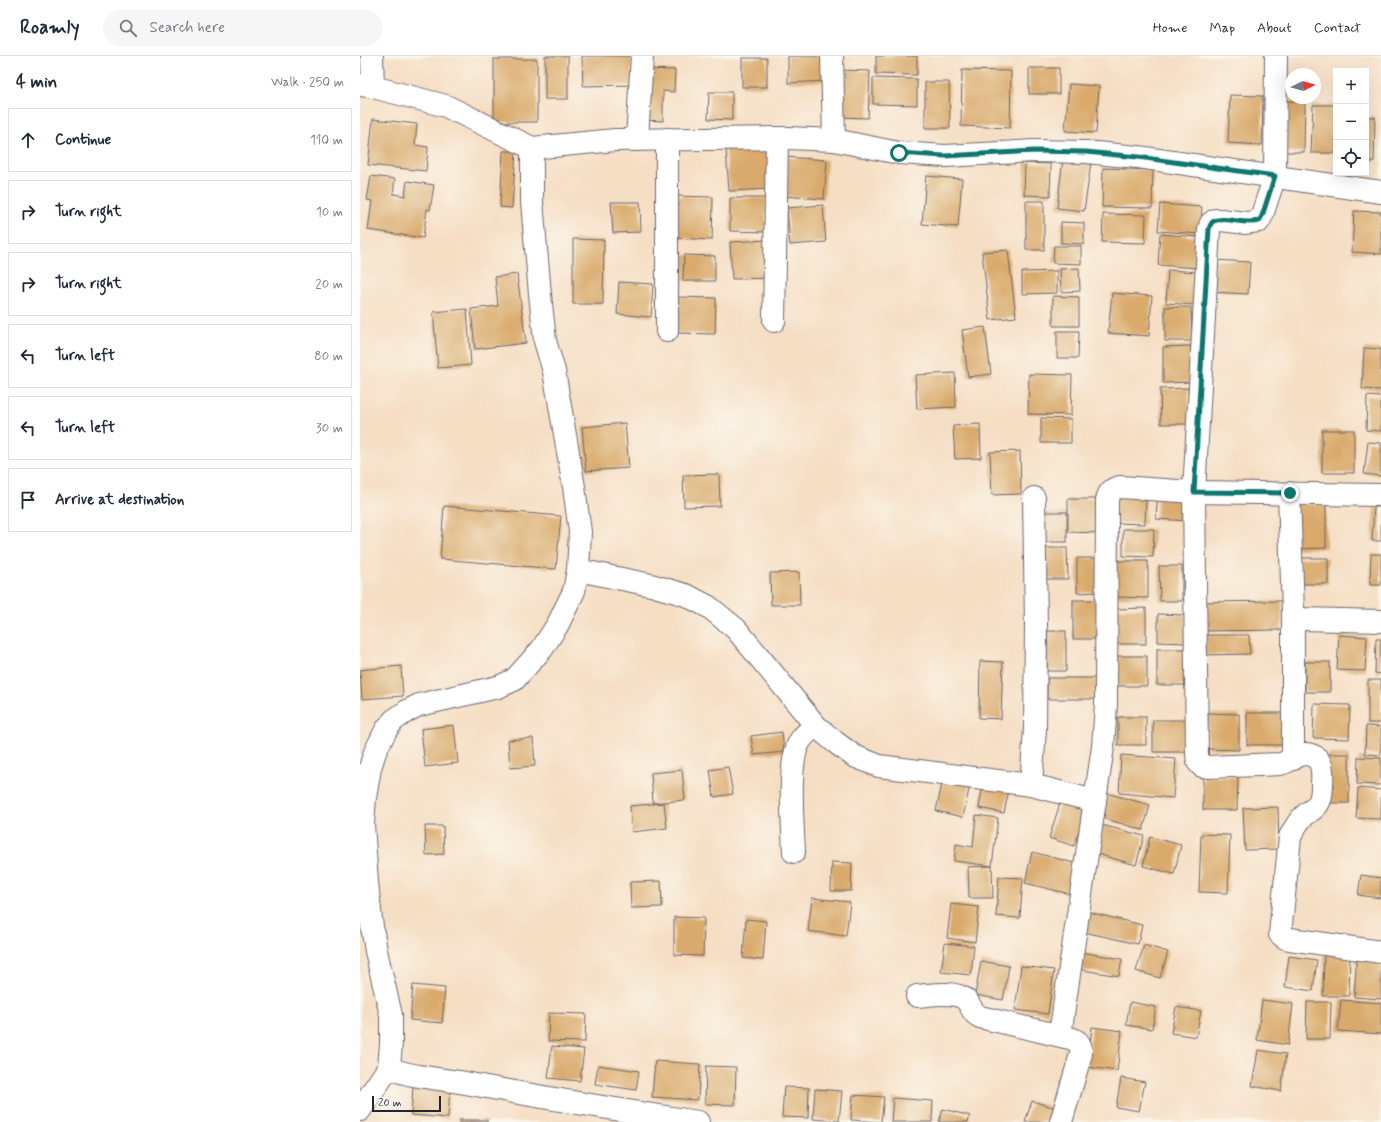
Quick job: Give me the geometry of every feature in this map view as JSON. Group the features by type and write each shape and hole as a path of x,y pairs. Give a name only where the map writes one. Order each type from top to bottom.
{"street":[{"path":"372,56 366,86 446,106 532,148 615,140 777,138 834,140 899,153 944,156 1035,151 1086,152 1138,157 1381,192"},
{"path":"637,140 642,56"},
{"path":"832,56 834,140"},
{"path":"1276,56 1275,176 1262,216 1259,221 1246,223 1215,220 1211,223 1209,229 1194,492 1198,762 1202,766 1208,767 1280,764 1288,763 1298,755 1305,754 1318,759 1322,764 1323,772 1319,802 1314,809 1296,824 1290,837 1280,934 1285,938 1290,939 1381,952"},
{"path":"774,321 777,138"},
{"path":"667,139 667,331"},
{"path":"360,1110 389,1066 391,1044 391,1015 379,966 371,920 361,823 370,768 375,752 386,730 394,720 407,711 419,705 498,687 514,680 542,649 558,624 574,592 578,570 580,532 574,487 554,371 545,341 532,202 532,148"},
{"path":"1065,1037 1061,1032 1062,1022 1103,747 1106,704 1106,500 1109,492 1114,488 1120,487 1194,492 1381,495"},
{"path":"1290,493 1293,613 1293,759"},
{"path":"1031,785 1035,722 1036,625 1034,498"},
{"path":"578,570 651,585 686,595 709,607 736,629 816,726 854,756 879,766 1031,785 1095,801"},
{"path":"1293,613 1303,619 1381,621"},
{"path":"794,852 792,777 794,758 799,742 805,734 816,726"},
{"path":"916,996 952,994 960,996 966,1000 973,1013 980,1017 1077,1040 1080,1043 1081,1054 1061,1122"},
{"path":"389,1066 396,1070 631,1117 698,1122"}],"building":[{"path":"545,56 568,56 568,99 545,99"},
{"path":"582,56 631,56 632,85 583,86"},
{"path":"788,56 826,56 827,81 788,83"},
{"path":"876,56 917,56 917,75 876,74"},
{"path":"742,58 767,58 767,87 742,87"},
{"path":"494,59 537,59 537,122 494,122"},
{"path":"1029,68 1059,68 1059,94 1029,94"},
{"path":"645,69 675,70 674,92 663,91 663,121 644,120"},
{"path":"841,70 870,71 868,118 839,117"},
{"path":"962,70 1011,71 1010,128 961,126"},
{"path":"873,78 917,79 917,105 873,104"},
{"path":"925,82 949,82 950,128 925,128"},
{"path":"1069,84 1099,86 1096,133 1065,131"},
{"path":"709,92 732,92 732,120 708,119"},
{"path":"1230,95 1263,96 1262,145 1228,143"},
{"path":"1283,101 1285,101 1285,104 1305,104 1304,152 1281,152"},
{"path":"1313,105 1333,105 1333,153 1311,153"},
{"path":"1369,117 1375,117 1374,162 1369,162"},
{"path":"373,119 417,124 415,145 428,147 426,171 368,165"},
{"path":"769,146 771,189 729,191 726,149"},
{"path":"503,151 516,151 512,208 500,207"},
{"path":"785,157 827,160 824,199 783,196"},
{"path":"1063,159 1091,163 1084,211 1057,208"},
{"path":"1025,163 1051,164 1050,196 1024,195"},
{"path":"1103,168 1153,170 1152,208 1102,207"},
{"path":"371,176 395,179 393,194 405,196 407,181 434,185 430,210 427,209 423,238 368,230 372,201 367,200"},
{"path":"926,176 962,179 958,227 922,224"},
{"path":"676,196 713,197 712,240 675,238"},
{"path":"730,198 766,198 766,232 730,231"},
{"path":"1026,201 1044,201 1044,250 1026,250"},
{"path":"611,202 640,202 641,232 613,233"},
{"path":"1160,204 1202,207 1200,234 1158,231"},
{"path":"823,205 826,242 790,245 787,208"},
{"path":"1354,211 1381,212 1381,254 1352,252"},
{"path":"1103,214 1146,215 1145,243 1102,242"},
{"path":"1061,222 1084,223 1084,244 1061,243"},
{"path":"1160,234 1200,237 1198,268 1158,265"},
{"path":"573,239 604,240 603,304 573,304"},
{"path":"768,240 770,278 732,279 730,242"},
{"path":"1054,246 1081,246 1081,264 1053,263"},
{"path":"1008,250 1016,317 990,320 982,252"},
{"path":"684,255 715,256 715,281 683,281"},
{"path":"1214,260 1250,262 1248,294 1212,292"},
{"path":"1079,268 1080,291 1061,292 1060,269"},
{"path":"1168,270 1198,272 1196,305 1166,303"},
{"path":"1057,271 1057,293 1022,294 1022,272"},
{"path":"517,274 526,343 475,349 471,309 498,306 495,277"},
{"path":"619,282 653,284 651,317 617,314"},
{"path":"1112,293 1152,296 1149,336 1108,333"},
{"path":"1053,296 1079,297 1079,326 1053,326"},
{"path":"675,297 716,298 715,334 673,333"},
{"path":"1165,307 1191,307 1192,341 1165,341"},
{"path":"467,309 471,365 438,368 433,312"},
{"path":"985,327 991,374 968,377 962,330"},
{"path":"1057,331 1079,331 1078,358 1057,358"},
{"path":"1191,346 1192,382 1163,383 1163,347"},
{"path":"1364,348 1381,349 1381,390 1362,389"},
{"path":"955,373 956,407 917,409 915,375"},
{"path":"1029,374 1072,375 1071,415 1028,414"},
{"path":"1188,388 1190,424 1161,424 1160,389"},
{"path":"1367,396 1381,397 1381,431 1366,430"},
{"path":"1041,418 1071,419 1071,443 1041,443"},
{"path":"625,423 629,468 586,471 582,427"},
{"path":"980,424 981,458 955,459 953,426"},
{"path":"1322,430 1354,430 1354,473 1322,473"},
{"path":"1368,442 1381,443 1381,476 1364,474"},
{"path":"1020,451 1021,494 992,495 990,452"},
{"path":"719,474 720,506 684,507 683,475"},
{"path":"1158,491 1181,492 1189,521 1156,519"},
{"path":"1116,495 1146,496 1145,524 1115,523"},
{"path":"1068,499 1099,499 1099,533 1068,532"},
{"path":"1294,504 1326,505 1326,548 1294,549"},
{"path":"444,506 561,516 556,569 440,559"},
{"path":"1374,507 1381,507 1381,541 1372,541"},
{"path":"1042,512 1067,512 1067,542 1042,542"},
{"path":"1123,529 1154,529 1153,557 1123,556"},
{"path":"1043,548 1067,548 1068,579 1043,579"},
{"path":"1371,554 1381,554 1381,585 1370,585"},
{"path":"1077,558 1099,558 1099,592 1077,593"},
{"path":"1300,558 1328,558 1328,584 1301,584"},
{"path":"1116,561 1148,561 1148,598 1116,597"},
{"path":"1159,566 1182,566 1182,601 1160,601"},
{"path":"799,572 800,605 771,605 770,573"},
{"path":"1073,600 1101,600 1101,639 1073,639"},
{"path":"1282,601 1282,630 1198,631 1198,602"},
{"path":"1146,608 1146,644 1116,644 1116,609"},
{"path":"1158,614 1186,615 1186,643 1158,642"},
{"path":"1047,631 1066,631 1066,671 1047,671"},
{"path":"1202,635 1249,635 1250,654 1202,655"},
{"path":"1339,635 1367,637 1365,671 1337,670"},
{"path":"1376,639 1381,639 1381,674 1375,673"},
{"path":"1157,649 1189,649 1189,685 1157,685"},
{"path":"1114,656 1147,656 1147,686 1115,686"},
{"path":"980,661 1003,662 1001,719 979,718"},
{"path":"1305,662 1330,662 1330,692 1305,692"},
{"path":"401,666 403,696 362,699 360,670"},
{"path":"1047,678 1097,678 1097,699 1047,699"},
{"path":"1368,680 1381,680 1381,723 1368,723"},
{"path":"1314,704 1350,705 1349,739 1313,738"},
{"path":"1208,713 1239,714 1239,750 1207,749"},
{"path":"1247,713 1286,713 1286,745 1247,745"},
{"path":"1118,717 1146,717 1146,745 1118,745"},
{"path":"1153,720 1187,720 1187,752 1153,752"},
{"path":"454,725 458,763 425,767 421,729"},
{"path":"1366,726 1381,727 1381,755 1365,754"},
{"path":"782,732 784,752 754,755 751,736"},
{"path":"533,738 535,766 510,768 508,740"},
{"path":"1328,754 1349,754 1349,803 1328,803"},
{"path":"1121,755 1176,759 1173,798 1119,793"},
{"path":"1358,757 1381,758 1381,785 1357,784"},
{"path":"728,767 733,794 714,797 710,770"},
{"path":"682,770 685,800 653,803 651,773"},
{"path":"1203,777 1238,777 1237,810 1203,810"},
{"path":"943,779 970,785 963,817 936,811"},
{"path":"983,784 1009,789 1004,813 979,808"},
{"path":"1358,788 1381,790 1381,819 1356,818"},
{"path":"1106,793 1150,805 1143,830 1099,817"},
{"path":"1062,797 1087,806 1074,846 1049,838"},
{"path":"664,803 667,828 632,832 630,806"},
{"path":"1278,807 1279,849 1245,850 1243,808"},
{"path":"976,815 998,818 992,866 954,861 956,844 973,847"},
{"path":"1102,825 1144,836 1136,865 1094,853"},
{"path":"425,826 443,826 444,854 426,855"},
{"path":"1201,834 1230,835 1228,893 1199,892"},
{"path":"1150,837 1181,845 1174,874 1143,866"},
{"path":"1032,852 1078,864 1070,894 1025,883"},
{"path":"832,862 852,863 851,891 831,891"},
{"path":"992,866 993,898 969,898 968,867"},
{"path":"1361,875 1381,878 1381,898 1358,895"},
{"path":"999,877 1023,878 1020,918 996,916"},
{"path":"661,881 662,907 631,908 630,882"},
{"path":"812,898 850,902 846,936 808,931"},
{"path":"951,904 979,907 975,942 947,938"},
{"path":"1089,912 1142,925 1138,944 1084,932"},
{"path":"674,917 704,918 703,956 674,955"},
{"path":"746,919 766,921 763,960 743,958"},
{"path":"945,943 974,946 971,975 941,972"},
{"path":"1144,945 1168,952 1160,978 1136,971"},
{"path":"1324,951 1350,952 1349,996 1323,996"},
{"path":"1080,952 1122,959 1119,976 1077,969"},
{"path":"1357,954 1381,955 1381,999 1354,997"},
{"path":"1289,956 1317,960 1313,991 1285,987"},
{"path":"981,961 1009,966 1003,1000 975,995"},
{"path":"1021,966 1054,970 1048,1014 1015,1010"},
{"path":"413,985 445,988 442,1023 410,1020"},
{"path":"1262,1000 1293,1004 1288,1045 1257,1040"},
{"path":"1341,1000 1381,1003 1381,1034 1338,1031"},
{"path":"1130,1002 1156,1007 1152,1029 1126,1025"},
{"path":"1307,1002 1331,1002 1330,1039 1306,1039"},
{"path":"1176,1007 1201,1011 1196,1037 1171,1033"},
{"path":"549,1013 586,1014 585,1042 548,1041"},
{"path":"1092,1027 1122,1031 1117,1071 1087,1067"},
{"path":"552,1046 584,1049 580,1081 548,1078"},
{"path":"1258,1050 1286,1054 1281,1091 1252,1086"},
{"path":"655,1061 700,1064 698,1100 652,1097"},
{"path":"598,1065 639,1071 636,1090 595,1084"},
{"path":"706,1066 736,1067 735,1105 705,1104"},
{"path":"1121,1078 1145,1082 1139,1111 1116,1107"},
{"path":"413,1086 450,1088 448,1118 411,1115"},
{"path":"784,1087 809,1088 808,1118 782,1117"},
{"path":"815,1089 842,1091 839,1121 813,1119"},
{"path":"853,1095 884,1097 881,1122 851,1120"},
{"path":"893,1098 933,1101 932,1122 891,1122"},
{"path":"1032,1101 1056,1108 1052,1122 1025,1122"},
{"path":"943,1109 970,1116 968,1122 939,1122"},
{"path":"459,1120 487,1120 487,1122 459,1122"}],"route":[{"path":"899,153 944,156 1035,151 1086,152 1138,157 1275,176 1259,221 1246,223 1215,220 1211,223 1209,229 1194,492 1290,493"}]}
